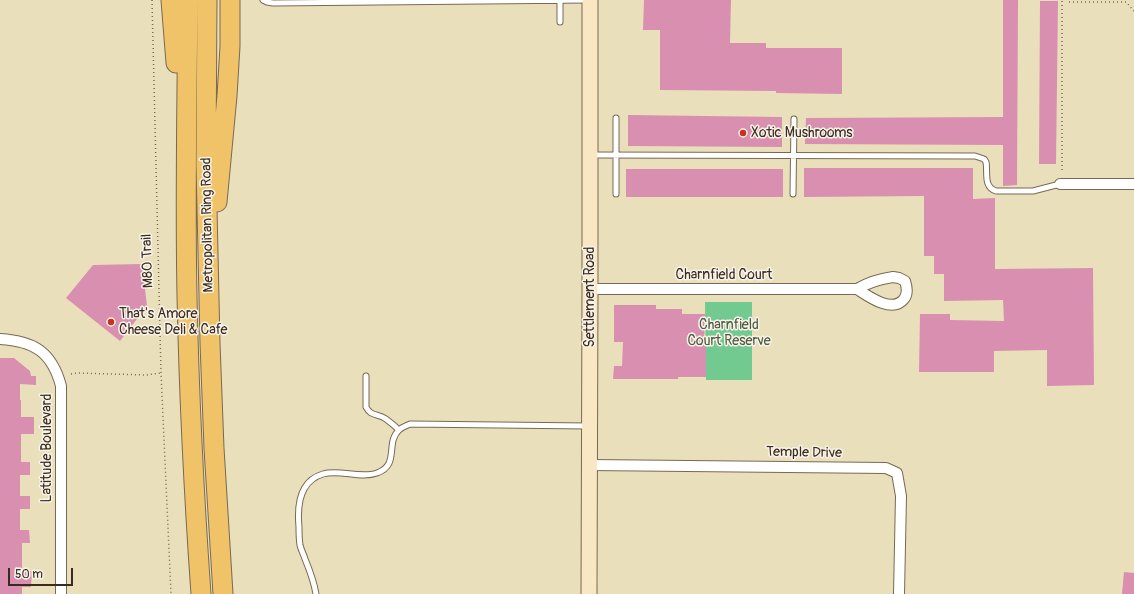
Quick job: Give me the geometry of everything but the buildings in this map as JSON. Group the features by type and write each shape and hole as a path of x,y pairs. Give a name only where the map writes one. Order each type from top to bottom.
{"highway":[{"path":"171,0 186,170"},
{"name":"Metropolitan Ring Road","path":"188,0 186,170 187,296 194,480 201,594"},
{"name":"Metropolitan Ring Road","path":"207,0 206,164 210,343 214,448 223,594"},
{"path":"208,260 217,208 227,96 230,46 230,0"}],"main road":[{"name":"Settlement Road","path":"589,594 590,0"}],"street":[{"path":"1060,184 1134,184"},
{"name":"Charnfield Court","path":"590,289 857,289"},
{"name":"Latitude Boulevard","path":"0,339 14,340 29,344 38,349 47,356 53,365 57,372 61,386 61,594"},
{"name":"Temple Drive","path":"589,465 886,468 897,473 901,496 899,594"}],"lane":[{"path":"263,0 273,3 590,0"},
{"path":"560,0 560,22"},
{"path":"616,118 616,194"},
{"path":"793,194 794,119"},
{"path":"590,155 975,156 984,159 986,162 987,184 992,190 1034,191 1060,184"},
{"path":"366,376 366,407 368,412 373,415 384,417 399,430"},
{"path":"316,594 315,584 300,546 298,508 301,492 306,484 314,478 325,473 377,474 388,466 391,460 394,438 399,430 410,424 589,426"}],"path":[{"name":"M80 Trail","path":"152,0 161,373 171,594"},
{"path":"1062,0 1062,170"},
{"path":"1069,2 1126,2 1134,11"},
{"path":"71,374 161,373"}],"green space":[{"name":"Charnfield Court Reserve","path":"705,302 752,302 752,380 706,380"}],"place":[{"name":"Xotic Mushrooms","path":"743,133"},
{"name":"That's Amore Cheese Deli & Cafe","path":"111,322"}]}
